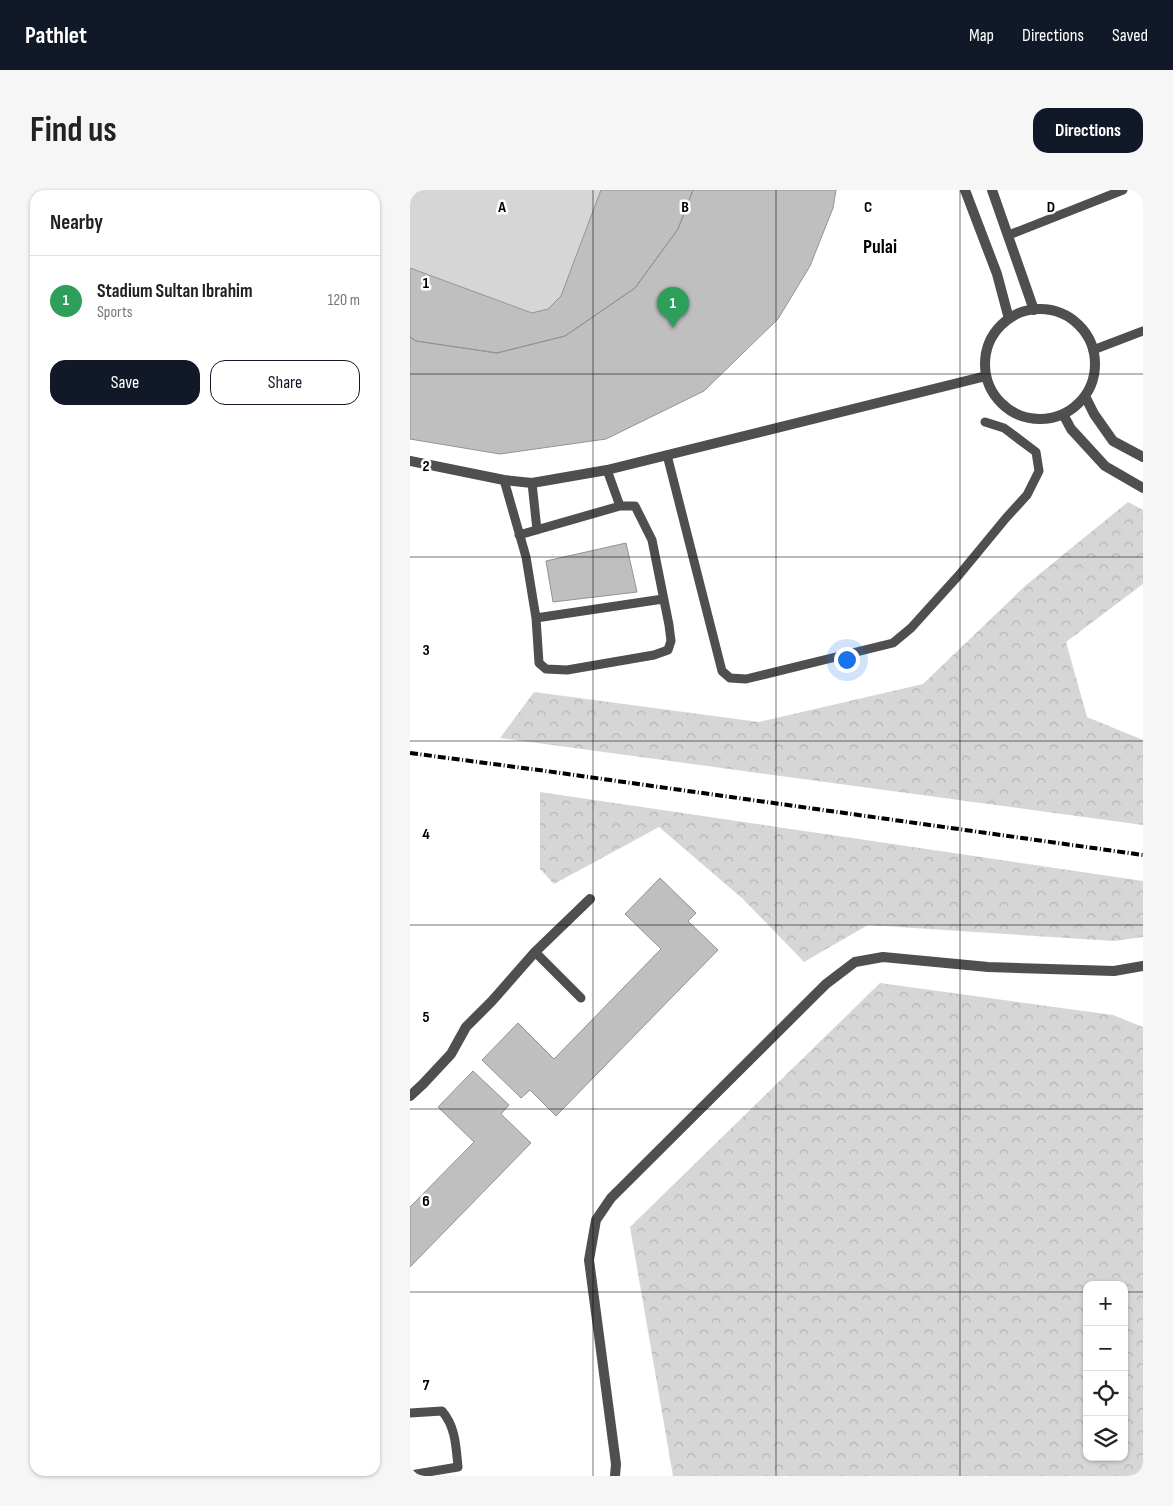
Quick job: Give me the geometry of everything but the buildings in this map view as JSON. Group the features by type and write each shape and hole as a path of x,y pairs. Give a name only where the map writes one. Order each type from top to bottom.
{"street":[{"path":"964,190 997,274 1009,319"},
{"path":"992,190 1034,310"},
{"path":"1034,310 1053,312 1071,320 1081,328 1088,338 1093,350 1094,374 1085,396 1063,414 1050,418 1036,419 1022,416 1010,410 999,401 991,390 986,376 986,350 999,327 1009,319 1021,313 1034,310"},
{"path":"410,460 504,480 532,483 607,470 986,376"},
{"path":"1085,396 1094,414 1114,440 1143,457"},
{"path":"1063,414 1071,429 1105,466 1143,488"},
{"path":"410,1096 451,1054 466,1027 492,1001 535,952 590,899"},
{"path":"615,1476 616,1464 589,1260 596,1220 611,1198 826,984 856,962 883,958 988,967 1104,971 1143,966"}],"lane":[{"path":"1008,235 1123,190"},
{"path":"1093,350 1143,331"},
{"path":"668,455 722,671 730,678 746,679 893,642 911,628 1028,495 1039,471 1036,452 1004,428 985,422"},
{"path":"607,470 620,506"},
{"path":"504,480 519,535 526,557 536,618 539,663 546,669 567,670 654,655 668,650 671,642 670,625 652,540 635,506 620,506 519,535"},
{"path":"532,483 537,530"},
{"path":"536,618 663,599"},
{"path":"535,952 581,998"},
{"path":"410,1413 442,1411 448,1418 453,1429 458,1472 410,1474"}],"green space":[{"path":"410,190 601,190 561,296 548,309 532,313 410,268"},
{"path":"1128,502 1143,510 1143,584 1066,642 1087,717 1143,740 1143,825 500,738 534,692 759,722 923,684 1026,585"},
{"path":"540,792 1143,881 1143,937 1114,941 868,925 804,962 743,899 659,827 554,884 540,869"},
{"path":"880,983 1113,1015 1143,1027 1143,1476 673,1476 630,1227"}],"railway":[{"path":"410,753 1143,855"}],"place":[{"name":"Stadium Sultan Ibrahim","path":"673,328"}],"district":[{"name":"Pulai","path":"880,246"}]}
